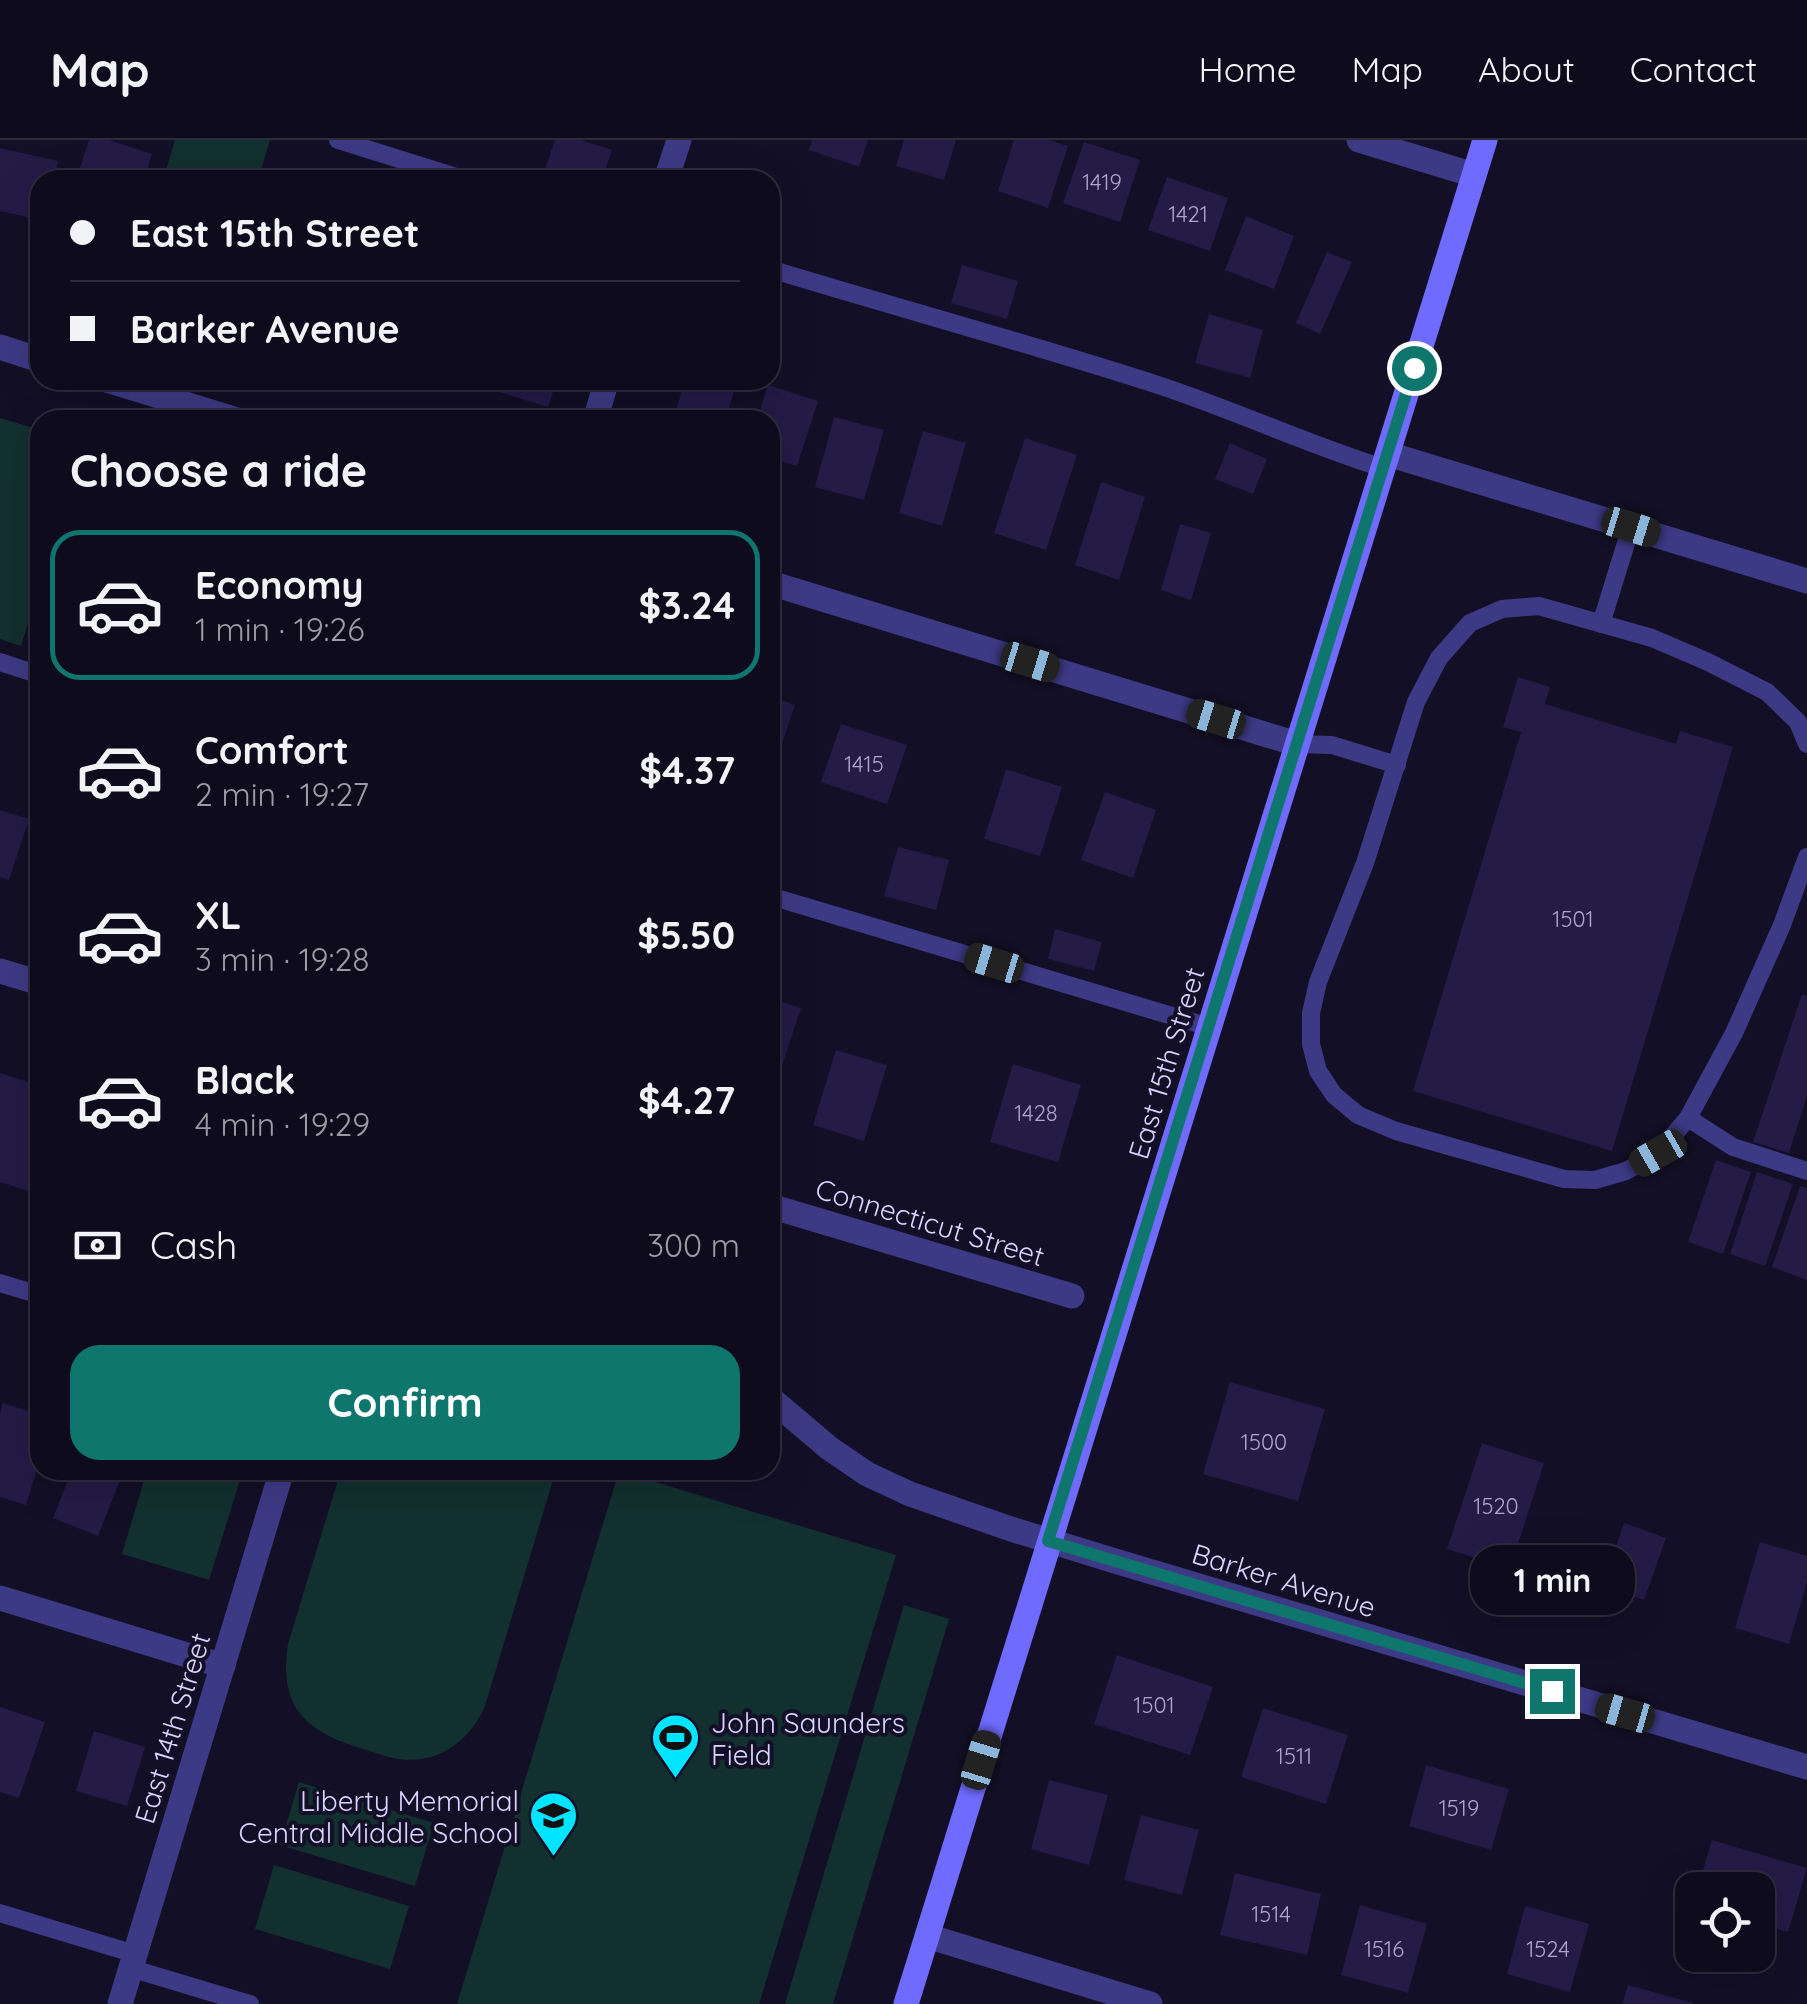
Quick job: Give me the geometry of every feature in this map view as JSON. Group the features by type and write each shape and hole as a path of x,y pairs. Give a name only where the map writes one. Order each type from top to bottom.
{"main road":[{"name":"East 15th Street","path":"906,2004 1485,140"}],"street":[{"path":"669,170 679,140"},
{"path":"1359,140 1474,175"},
{"path":"0,348 30,357"},
{"path":"140,390 205,410"},
{"path":"1386,461 1631,527 1807,581"},
{"path":"780,586 1297,744"},
{"path":"0,971 30,981"},
{"name":"Connecticut Street","path":"780,1209 1072,1296"},
{"name":"Barker Avenue","path":"780,1406 867,1474 910,1494 1048,1541 1807,1767"},
{"name":"East 14th Street","path":"120,2004 279,1480"},
{"path":"0,1598 223,1666"},
{"path":"927,1936 1150,2004"}],"lane":[{"path":"338,140 434,170"},
{"path":"780,272 1156,384 1332,452 1386,461"},
{"path":"1601,624 1631,527"},
{"path":"1807,744 1798,722 1766,692 1652,638 1539,606 1502,609 1470,623 1439,658 1416,702 1365,863 1318,982 1311,1013 1318,1072 1334,1095 1358,1116 1396,1131 1564,1178 1596,1180 1626,1172 1658,1153 1688,1118 1734,1033 1807,857"},
{"path":"0,662 30,671"},
{"path":"1297,744 1332,745 1397,766"},
{"path":"780,899 1209,1027"},
{"path":"1688,1118 1733,1147 1807,1171"},
{"path":"0,1283 30,1292"},
{"path":"0,1913 250,2004"}],"green space":[{"path":"175,140 270,140 261,170 166,170"},
{"path":"0,418 30,427 30,616 21,646 0,639"},
{"path":"144,1480 240,1480 209,1580 122,1554"},
{"path":"338,1480 553,1480 485,1706 471,1729 452,1747 414,1760 391,1757 326,1734 300,1714 292,1701 287,1685 288,1644"},
{"name":"John Saunders Field","path":"616,1480 649,1480 896,1555 759,2004 457,2004"},
{"path":"904,1605 949,1619 833,2004 785,2004"},
{"path":"299,1782 434,1823 415,1886 280,1845"},
{"path":"274,1865 409,1906 390,1969 255,1929"}],"building":[{"path":"89,140 109,140 152,154 147,170 79,170"},
{"path":"555,140 581,140 612,150 605,170 545,170"},
{"path":"812,140 868,140 859,167 809,150"},
{"path":"904,140 956,140 944,180 896,166"},
{"path":"1014,140 1049,140 1068,146 1048,208 998,191"},
{"path":"1084,142 1140,160 1120,222 1063,203"},
{"path":"0,148 58,161 56,170 30,170 30,218 0,211"},
{"path":"1167,177 1228,198 1210,251 1148,230"},
{"path":"1246,216 1294,236 1274,289 1225,270"},
{"path":"1327,252 1352,262 1320,334 1296,323"},
{"path":"962,265 1018,281 1007,319 951,303"},
{"path":"1209,314 1263,330 1250,378 1195,363"},
{"path":"780,389 818,401 797,466 780,461 780,410 760,410 766,390"},
{"path":"493,390 554,390 548,407"},
{"path":"682,390 734,390 729,410 676,410"},
{"path":"834,417 884,430 864,500 815,487"},
{"path":"923,431 966,443 942,526 899,513"},
{"path":"1025,438 1077,455 1046,550 994,533"},
{"path":"1230,443 1267,459 1253,494 1215,479"},
{"path":"1101,482 1145,497 1119,580 1075,565"},
{"path":"1180,524 1211,533 1191,600 1161,590"},
{"path":"1518,677 1550,687 1545,704 1676,744 1680,731 1733,747 1612,1151 1413,1091 1521,732 1503,727"},
{"path":"780,700 795,705 780,749"},
{"path":"841,724 907,745 887,804 821,782"},
{"path":"1006,769 1062,787 1040,856 984,839"},
{"path":"1105,792 1156,810 1133,878 1081,860"},
{"path":"0,810 29,819 9,880 0,877"},
{"path":"898,847 949,860 936,910 884,896"},
{"path":"1055,929 1102,942 1094,971 1048,959"},
{"path":"1802,994 1807,996 1807,1096 1789,1153 1753,1142"},
{"path":"780,1001 801,1008 780,1072"},
{"path":"836,1050 887,1065 864,1141 813,1125"},
{"path":"1013,1064 1081,1085 1058,1162 990,1142"},
{"path":"0,1073 30,1083 30,1192 0,1182"},
{"path":"1716,1160 1751,1172 1723,1254 1688,1242"},
{"path":"1757,1172 1793,1184 1765,1266 1730,1254"},
{"path":"1800,1186 1807,1188 1807,1280 1772,1267"},
{"path":"1230,1382 1325,1409 1298,1501 1203,1474"},
{"path":"3,1403 30,1412 30,1480 34,1480 26,1505 0,1497"},
{"path":"1482,1443 1544,1463 1510,1569 1447,1549"},
{"path":"68,1480 120,1480 98,1536 53,1518"},
{"path":"1624,1523 1666,1538 1644,1600 1603,1585"},
{"path":"1760,1542 1807,1556 1807,1582 1789,1644 1735,1628"},
{"path":"1117,1655 1213,1687 1190,1755 1094,1724"},
{"path":"0,1707 45,1722 19,1798 0,1792"},
{"path":"1263,1708 1348,1735 1326,1804 1241,1777"},
{"path":"94,1731 145,1747 127,1806 76,1791"},
{"path":"1426,1765 1509,1789 1491,1850 1409,1826"},
{"path":"1049,1780 1108,1795 1089,1865 1031,1849"},
{"path":"1141,1815 1199,1830 1182,1895 1124,1880"},
{"path":"1712,1840 1807,1868 1788,1932 1775,1928 1775,1872 1702,1872"},
{"path":"1235,1873 1321,1894 1307,1955 1220,1935"},
{"path":"1360,1905 1427,1924 1408,1993 1341,1975"},
{"path":"1525,1906 1589,1924 1570,1992 1507,1974"},
{"path":"1628,1985 1693,2003 1693,2004 1622,2004"}],"place":[{"name":"John Saunders Field","path":"676,1780"},
{"name":"Liberty Memorial Central Middle School","path":"554,1858"}],"route":[{"path":"1414,368 1048,1541 1552,1691"}]}
